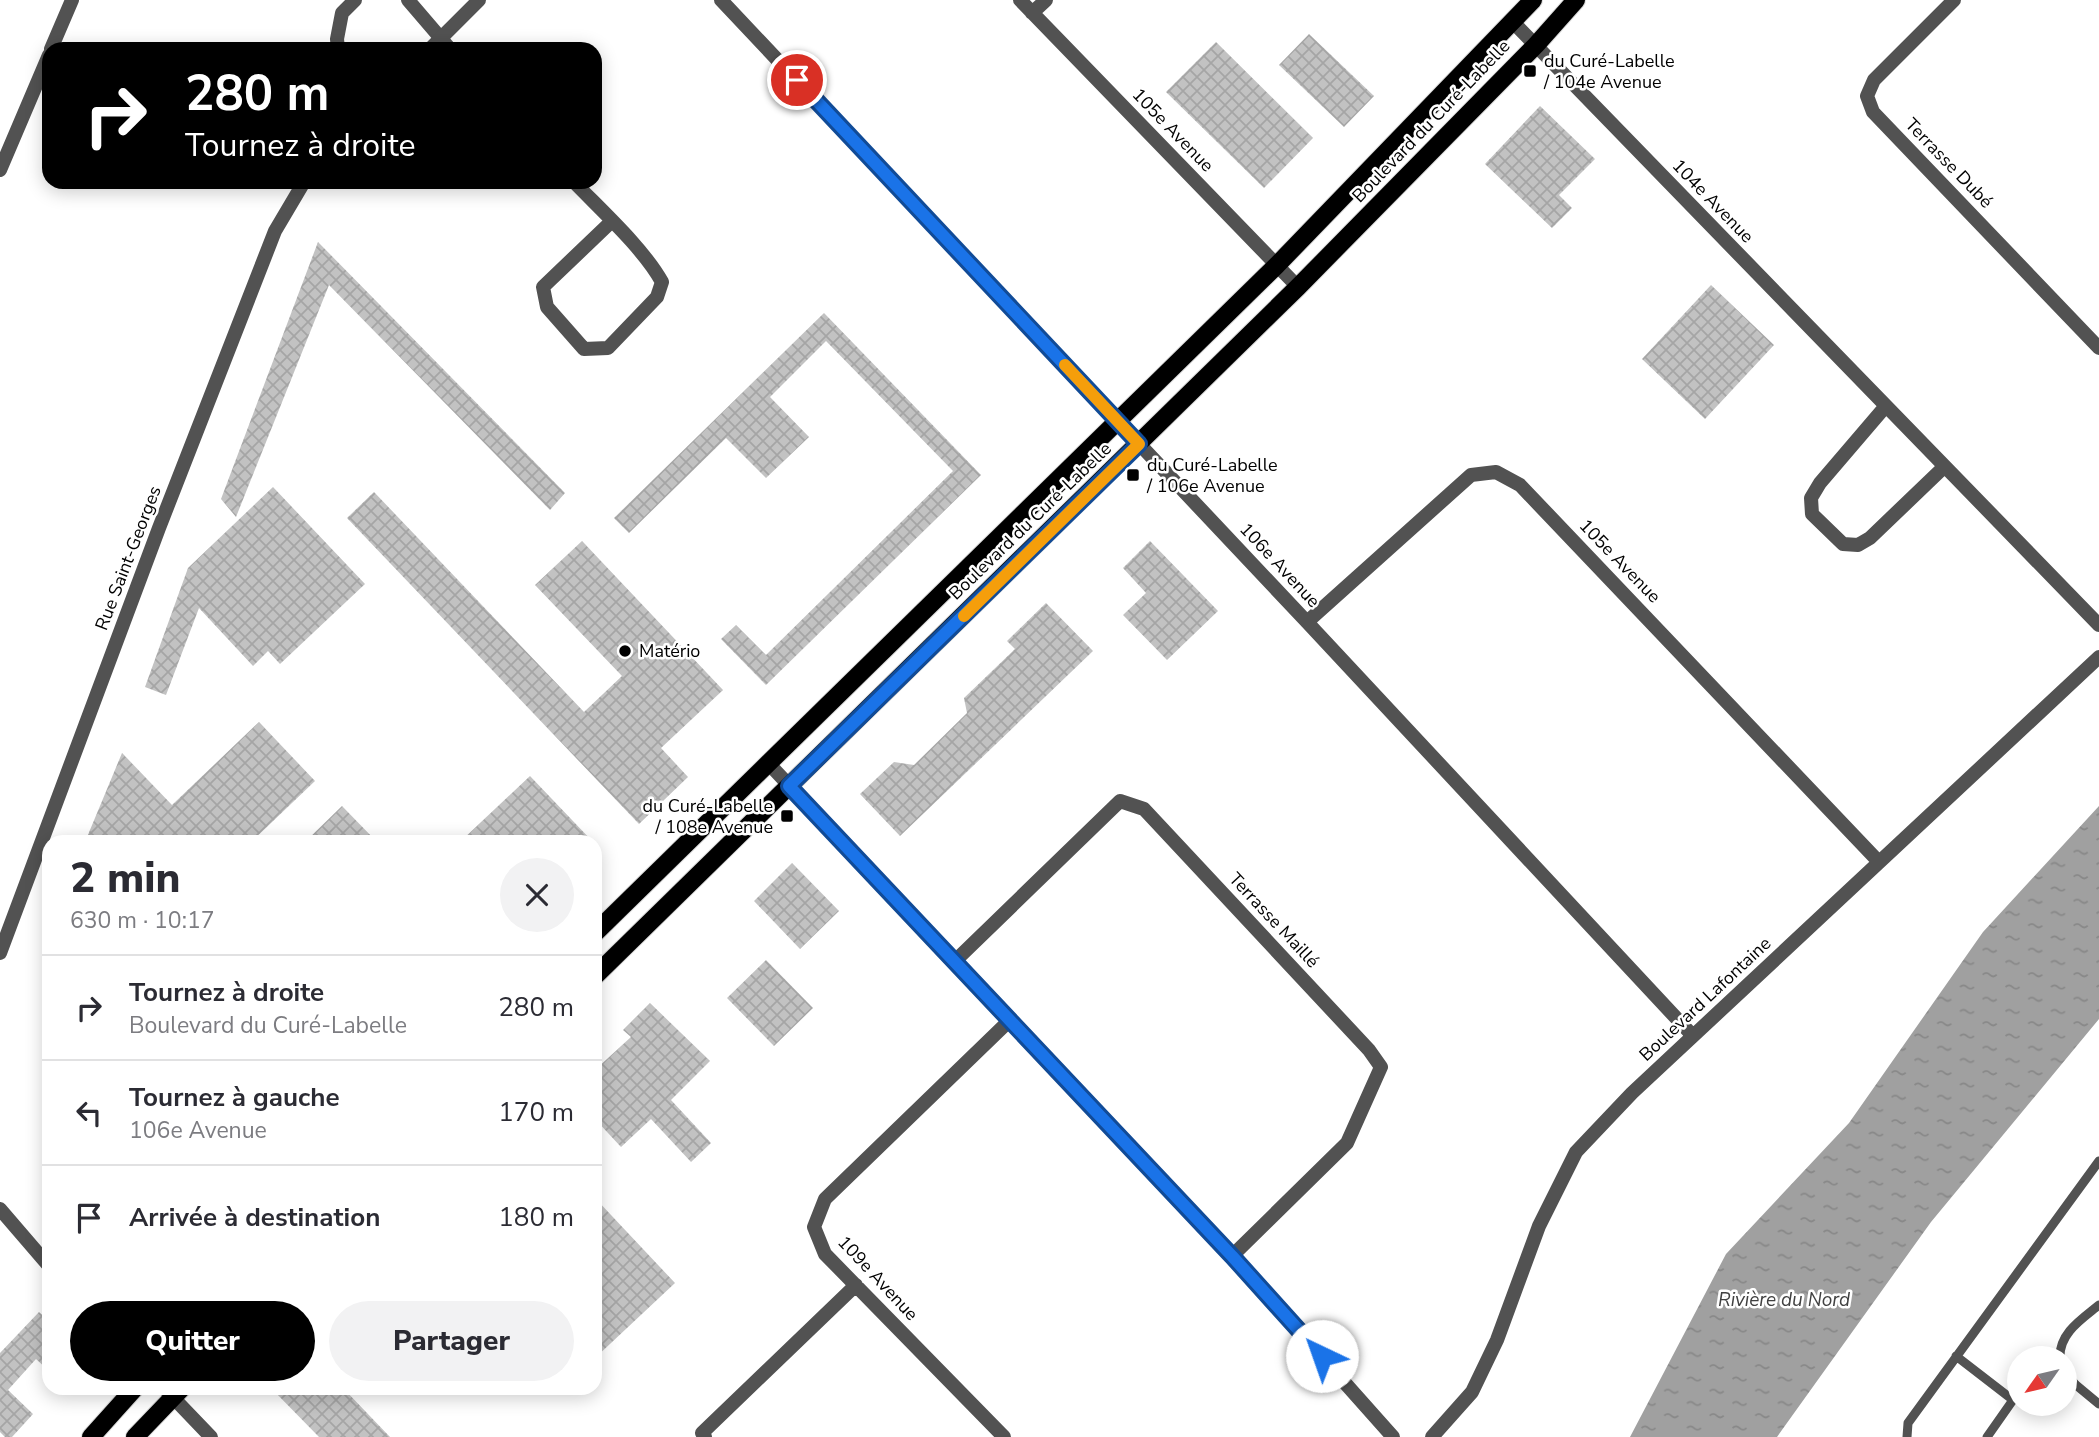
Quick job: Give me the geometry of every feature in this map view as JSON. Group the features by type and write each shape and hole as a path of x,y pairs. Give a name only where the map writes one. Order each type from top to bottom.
{"main road":[{"name":"Boulevard du Curé-Labelle","path":"602,926 1277,265 1533,0"},
{"name":"Boulevard du Curé-Labelle","path":"602,969 1298,287 1576,0"},
{"path":"91,1437 129,1395"},
{"path":"135,1437 170,1395"}],"street":[{"path":"54,42 72,0"},
{"path":"337,42 342,13 355,0"},
{"path":"408,0 437,42"},
{"path":"443,42 478,0"},
{"name":"106e Avenue","path":"721,0 1693,1036"},
{"name":"105e Avenue","path":"1020,0 1298,287"},
{"path":"1032,13 1046,0"},
{"name":"Terrasse Dubé","path":"1954,0 1874,80 1867,96 1873,112 2099,348"},
{"name":"104e Avenue","path":"1513,22 2099,625"},
{"path":"0,170 42,71"},
{"name":"Rue Saint-Georges","path":"44,835 159,528 275,231 300,189"},
{"path":"581,189 654,267 662,282 657,297 608,348 584,349 547,307 543,287 611,221"},
{"path":"1885,407 1820,483 1811,498 1812,514 1843,544 1858,545 1870,538 1944,467"},
{"name":"105e Avenue","path":"1307,622 1471,475 1496,472 1520,485 1879,862"},
{"name":"Boulevard Lafontaine","path":"1432,1437 1472,1392 1497,1340 1539,1226 1576,1152 1632,1093 2099,657"},
{"path":"769,764 1232,1256 1393,1437"},
{"name":"Terrasse Maillé","path":"955,961 1120,801 1144,809 1369,1050 1381,1067 1347,1143 1232,1256"},
{"name":"Rue Saint-Georges","path":"0,953 42,841"},
{"name":"109e Avenue","path":"1004,1437 825,1254 814,1227 825,1199 1010,1020"},
{"path":"0,1209 42,1258"},
{"path":"701,1436 856,1285"},
{"path":"176,1395 211,1437"}],"lane":[{"path":"1908,1437 1908,1423 2099,1161"},
{"path":"2061,1346 2067,1334 2099,1305"},
{"path":"1956,1356 2013,1400 1987,1437"},
{"path":"2077,1386 2099,1404"}],"water":[{"name":"Rivière du Nord","path":"2099,806 2099,1019 1931,1222 1777,1437 1630,1437 1726,1254 1849,1123 1983,932"}],"building":[{"path":"1309,34 1374,96 1344,127 1279,65"},
{"path":"1216,42 1313,138 1264,188 1166,92"},
{"path":"1540,106 1595,159 1559,195 1572,208 1552,228 1485,164"},
{"path":"318,242 565,493 550,510 329,285 236,517 221,499"},
{"path":"1711,285 1774,345 1705,419 1642,359"},
{"path":"824,313 981,475 766,685 721,639 736,625 766,655 953,471 826,341 770,397 809,437 766,478 726,438 629,533 614,518"},
{"path":"273,487 365,584 280,664 268,651 253,666 199,608 166,695 145,687 188,568"},
{"path":"374,492 584,712 622,676 535,585 582,541 723,690 661,748 688,777 639,824 347,518"},
{"path":"1150,541 1218,611 1167,660 1123,615 1146,593 1123,568"},
{"path":"1046,603 1093,651 900,836 860,794 894,762 914,765 967,713 964,698 1015,649 1007,641"},
{"path":"259,722 315,781 258,835 88,835 122,753 172,805"},
{"path":"530,776 586,835 467,835"},
{"path":"342,806 370,835 312,835"},
{"path":"792,863 839,911 800,949 754,901"},
{"path":"766,960 813,1008 774,1046 727,998"},
{"path":"650,1003 710,1061 671,1100 711,1143 691,1162 651,1119 621,1147 602,1127 602,1064 631,1037 623,1030"},
{"path":"602,1205 675,1283 602,1351"},
{"path":"39,1312 42,1315 42,1365 36,1359 8,1390 33,1414 12,1437 5,1437 0,1432 0,1353"},
{"path":"278,1395 350,1395 390,1437 319,1437"}],"slow traffic":[{"path":"964,616 1139,444 1065,365"}],"place":[{"name":"du Curé-Labelle / 104e Avenue","path":"1530,71"},
{"name":"du Curé-Labelle / 106e Avenue","path":"1133,475"},
{"name":"Matério","path":"625,651"},
{"name":"du Curé-Labelle / 108e Avenue","path":"787,816"}],"route":[{"path":"797,80 1139,444 789,786 1232,1256 1322,1356"}]}
